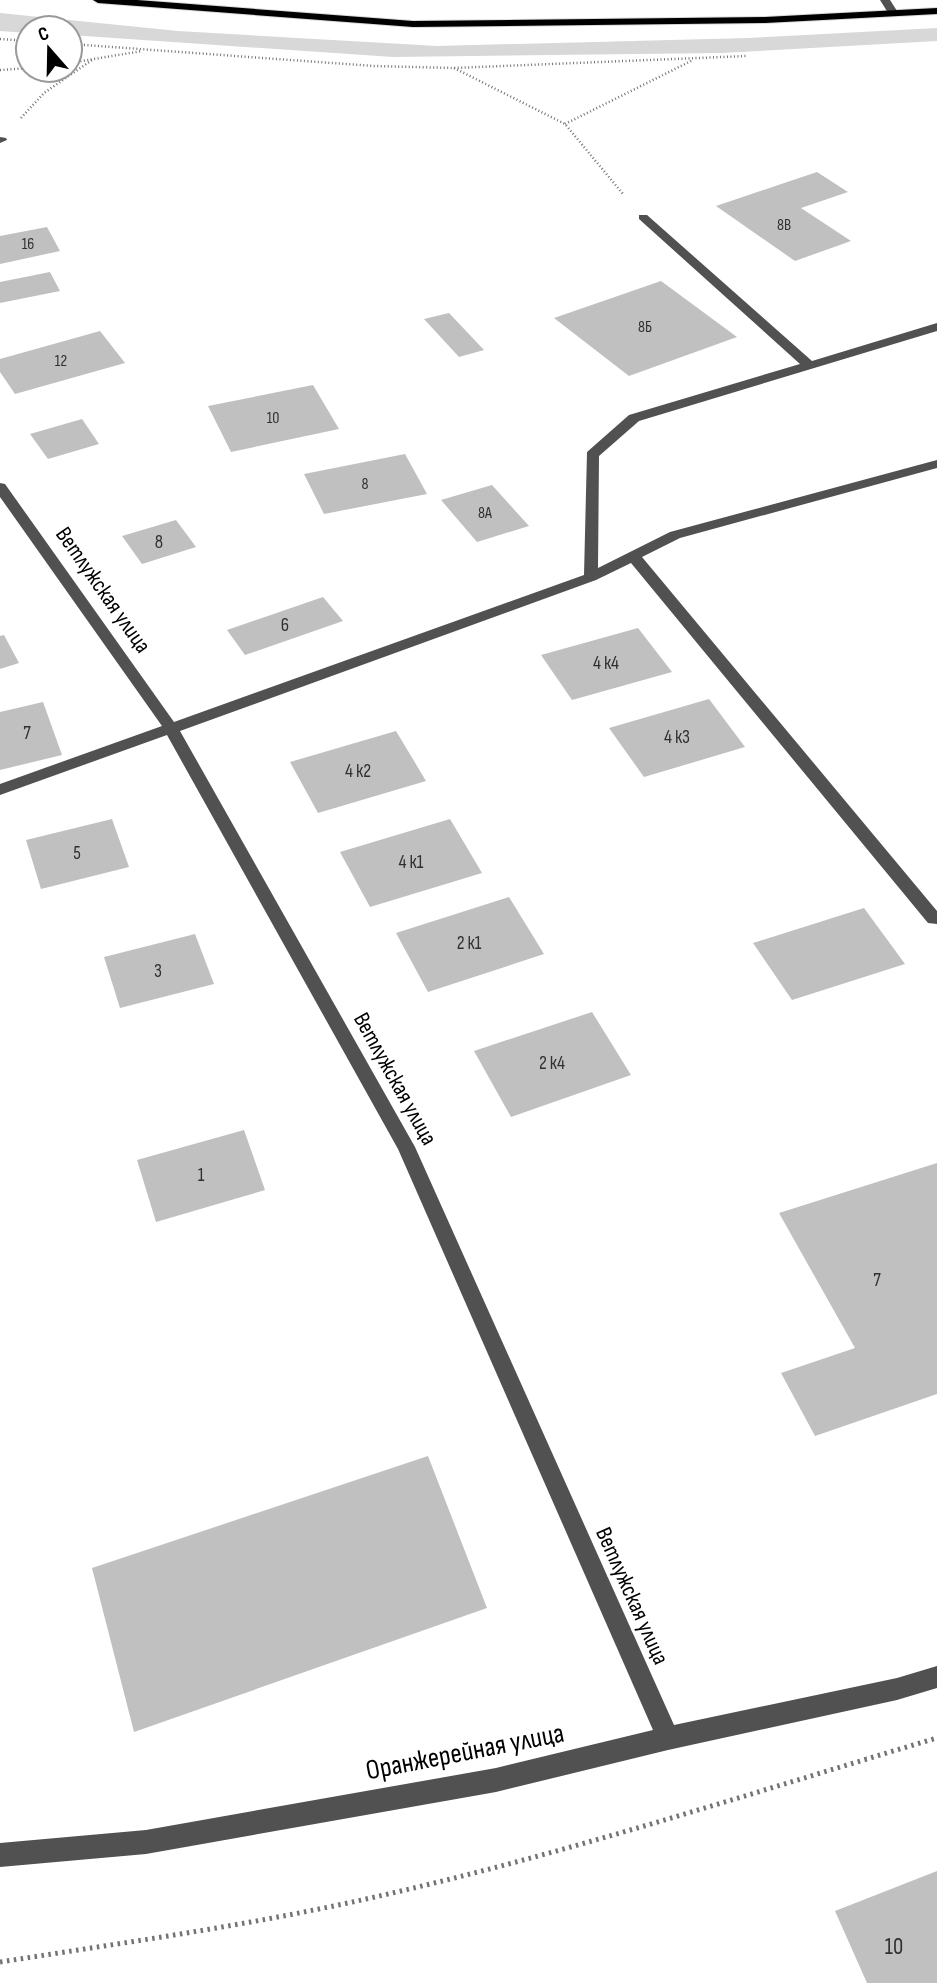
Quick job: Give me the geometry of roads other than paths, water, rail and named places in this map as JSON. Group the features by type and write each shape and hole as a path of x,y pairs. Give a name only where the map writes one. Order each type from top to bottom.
{"main road":[{"path":"98,0 413,24 765,20 937,11"}],"street":[{"path":"885,0 894,14"},
{"path":"643,218 808,364"},
{"path":"592,577 592,455 634,418 937,327"},
{"path":"0,790 592,577 675,535 937,464"},
{"name":"Ветлужская улица","path":"0,487 171,728 406,1147 668,1738"},
{"path":"633,556 934,919"},
{"name":"Оранжерейная улица","path":"0,1855 146,1842 496,1780 668,1738 897,1689 937,1677"}]}
